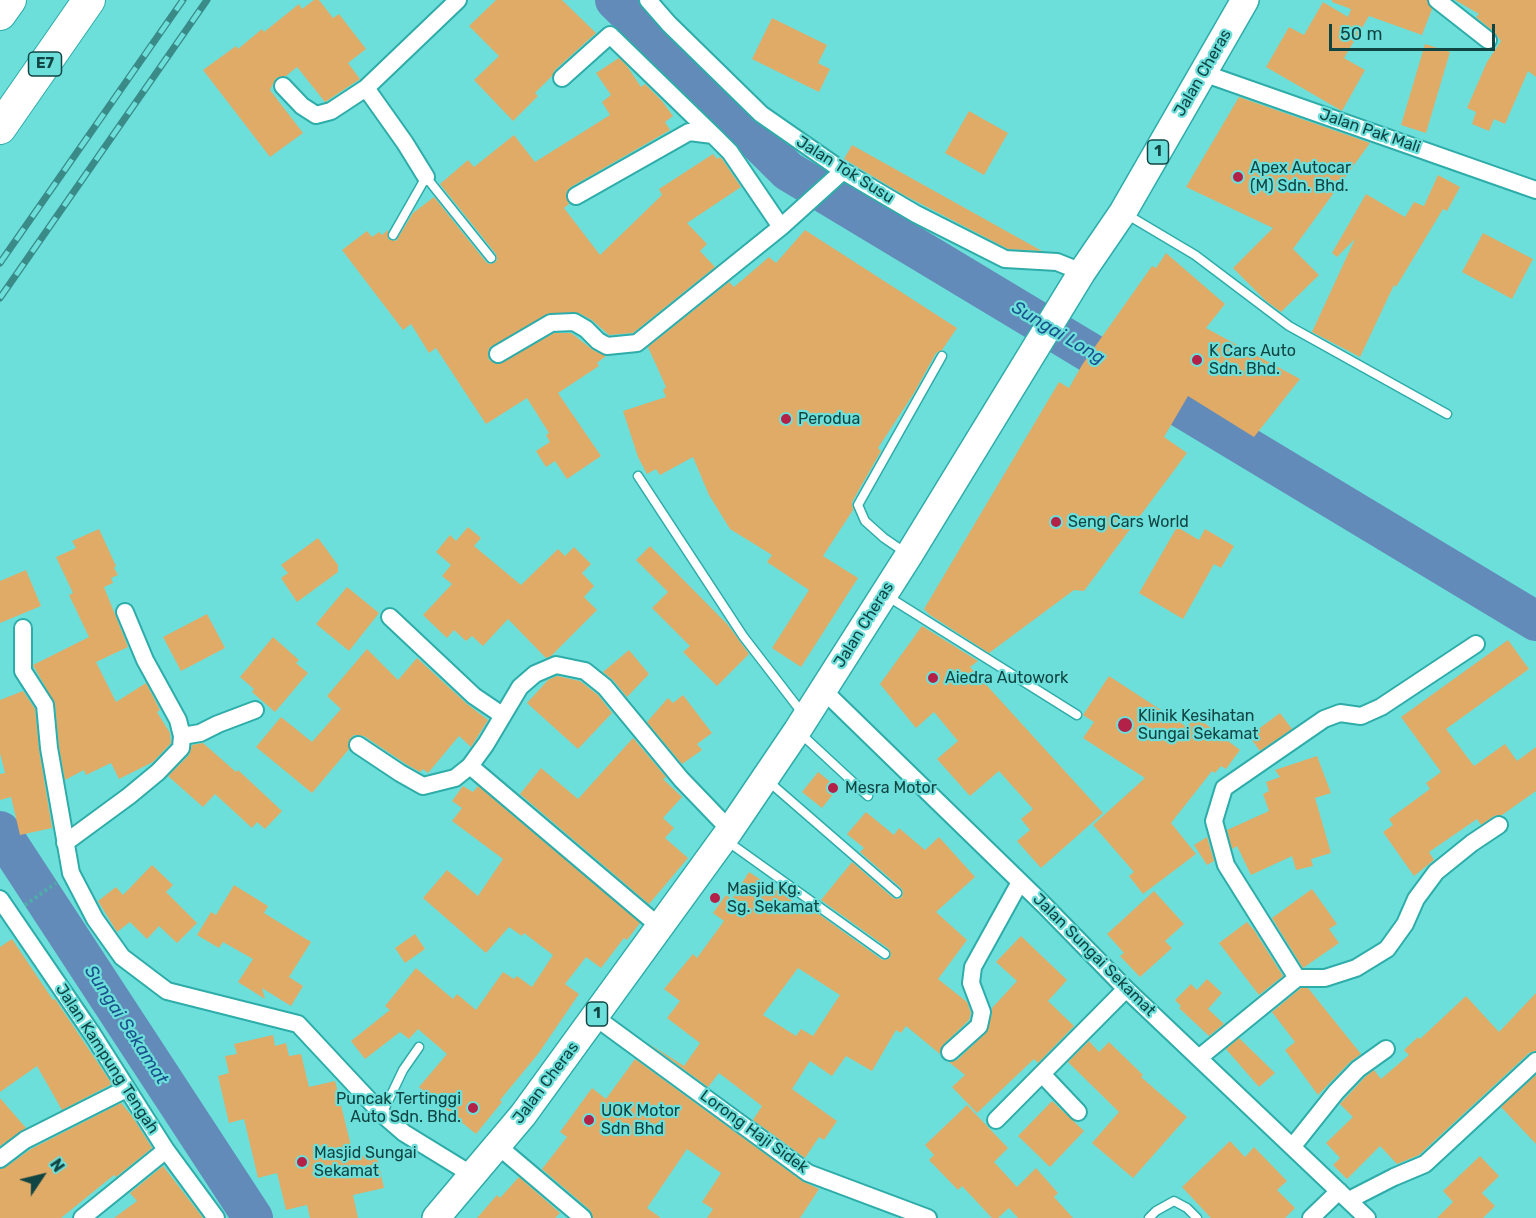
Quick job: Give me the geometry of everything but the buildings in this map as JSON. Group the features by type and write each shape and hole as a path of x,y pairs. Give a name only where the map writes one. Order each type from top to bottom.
{"highway":[{"path":"0,14 10,0"},
{"name":"E7","path":"0,128 89,0"}],"main road":[{"name":"Jalan Cheras","path":"436,1218 498,1146 595,1017 727,835 801,724 909,555 1082,272 1123,212 1245,0"}],"street":[{"path":"283,86 302,106 316,115 331,111 366,88 458,0"},
{"name":"Jalan Tok Susu","path":"648,0 669,24 761,114 838,175 1005,259 1058,262 1082,272"},
{"path":"1437,0 1488,40"},
{"path":"562,78 610,35 730,152 784,224"},
{"name":"Jalan Pak Mali","path":"1203,73 1536,190"},
{"path":"366,88 426,177"},
{"path":"576,196 689,132 712,135"},
{"path":"498,354 551,323 574,322 607,346 637,343 784,224 838,175"},
{"path":"65,843 129,796 182,748 178,720 145,660 125,612"},
{"path":"390,617 474,696 502,715"},
{"path":"22,628 23,671 45,705 49,747 71,873 95,919 122,957 167,991 298,1024 382,1114 404,1133 474,1176"},
{"path":"1297,978 1226,866 1214,821 1224,788 1324,719 1340,713 1361,716 1381,707 1476,644"},
{"path":"358,745 423,786 455,778 470,766 520,687 535,674 556,665 585,670 605,687 727,835"},
{"name":"Jalan Sungai Sekamat","path":"823,690 1126,989 1367,1218"},
{"path":"182,736 200,733 255,710"},
{"path":"470,766 660,927"},
{"path":"1200,1057 1297,978 1325,978 1356,968 1388,949 1405,924 1416,899 1436,872 1499,825"},
{"path":"950,1052 979,1026 982,1012 971,983 973,967 1020,882"},
{"name":"Jalan Kampung Tengah","path":"0,899 5,920 93,1035 166,1150 216,1218"},
{"path":"996,1120 1126,989"},
{"name":"Lorong Haji Sidek","path":"595,1017 808,1173 928,1218"},
{"path":"1293,1146 1336,1092 1358,1069 1386,1049"},
{"path":"1311,1218 1344,1195 1425,1164 1536,1061"},
{"path":"1042,1074 1078,1112"},
{"path":"0,1159 25,1140 126,1089"},
{"path":"498,1146 577,1216"},
{"path":"82,1218 166,1150"}],"lane":[{"path":"393,235 426,177 491,258"},
{"path":"1123,212 1195,255 1289,326 1447,414"},
{"path":"909,555 884,538 866,521 858,505 942,356"},
{"path":"638,476 801,724 868,796"},
{"path":"884,594 1077,715"},
{"path":"765,778 897,892"},
{"path":"727,835 885,954"},
{"path":"382,1114 403,1070 419,1047"},
{"path":"1149,1218 1156,1211 1174,1202 1187,1208 1197,1218"}],"path":[{"path":"5,920 71,873"}],"waterway":[{"name":"Sungai Long","path":"615,0 788,171 1536,621"},
{"name":"Sungai Sekamat","path":"0,831 253,1218"}],"railway":[{"path":"0,263 183,0"},
{"path":"0,298 207,0"}],"place":[{"name":"Apex Autocar (M) Sdn. Bhd.","path":"1238,177"},
{"name":"K Cars Auto Sdn. Bhd.","path":"1197,360"},
{"name":"Perodua","path":"786,419"},
{"name":"Seng Cars World","path":"1056,522"},
{"name":"Aiedra Autowork","path":"933,678"},
{"name":"Klinik Kesihatan Sungai Sekamat","path":"1125,725"},
{"name":"Mesra Motor","path":"833,788"},
{"name":"Masjid Kg. Sg. Sekamat","path":"715,898"},
{"name":"Puncak Tertinggi Auto Sdn. Bhd.","path":"473,1108"},
{"name":"UOK Motor Sdn Bhd","path":"589,1120"},
{"name":"Masjid Sungai Sekamat","path":"302,1162"}]}
